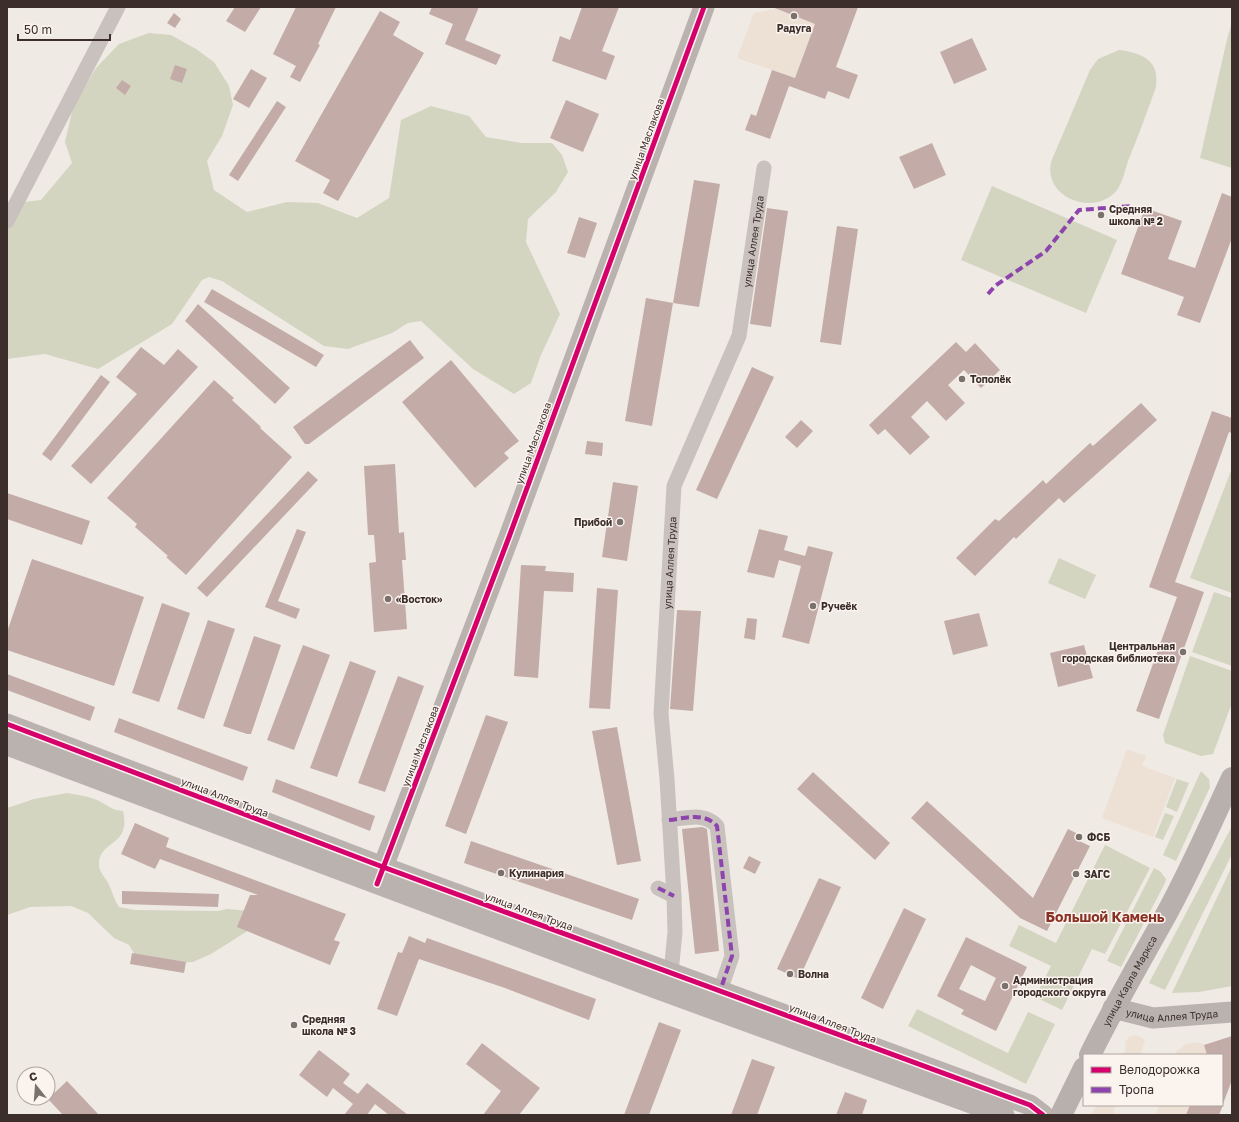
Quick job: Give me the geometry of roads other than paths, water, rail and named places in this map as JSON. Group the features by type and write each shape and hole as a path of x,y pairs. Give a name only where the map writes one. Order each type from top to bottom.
{"main road":[{"name":"улица Карла Маркса","path":"1090,1054 1113,1008 1168,912 1206,837 1232,778"},
{"path":"1061,1115 1083,1070"}],"street":[{"path":"7,221 118,7"},
{"name":"улица Маслакова","path":"380,875 509,537 704,7"},
{"name":"улица Аллея Труда","path":"671,973 674,932 674,896 661,714 674,486 739,336 764,168"},
{"name":"улица Аллея Труда","path":"7,724 658,989 1004,1115"},
{"name":"улица Аллея Труда","path":"7,745 380,875 671,973 1030,1105 1043,1115"},
{"path":"669,820 703,817 711,820 717,826 732,956 720,991"},
{"path":"658,888 674,896"},
{"name":"улица Аллея Труда","path":"1113,1008 1153,1018 1232,1012"}],"place":[{"name":"Радуга","path":"794,16"},
{"name":"Средняя школа № 2","path":"1101,215"},
{"name":"Тополёк","path":"962,379"},
{"name":"Прибой","path":"620,522"},
{"name":"«Восток»","path":"388,599"},
{"name":"Ручеёк","path":"813,606"},
{"name":"Центральная городская библиотека","path":"1183,652"},
{"name":"ФСБ","path":"1079,837"},
{"name":"Кулинария","path":"501,873"},
{"name":"ЗАГС","path":"1076,874"},
{"name":"Волна","path":"790,974"},
{"name":"Администрация городского округа","path":"1005,986"},
{"name":"Средняя школа № 3","path":"294,1025"}],"district":[{"name":"Большой Камень","path":"1105,917"}]}
